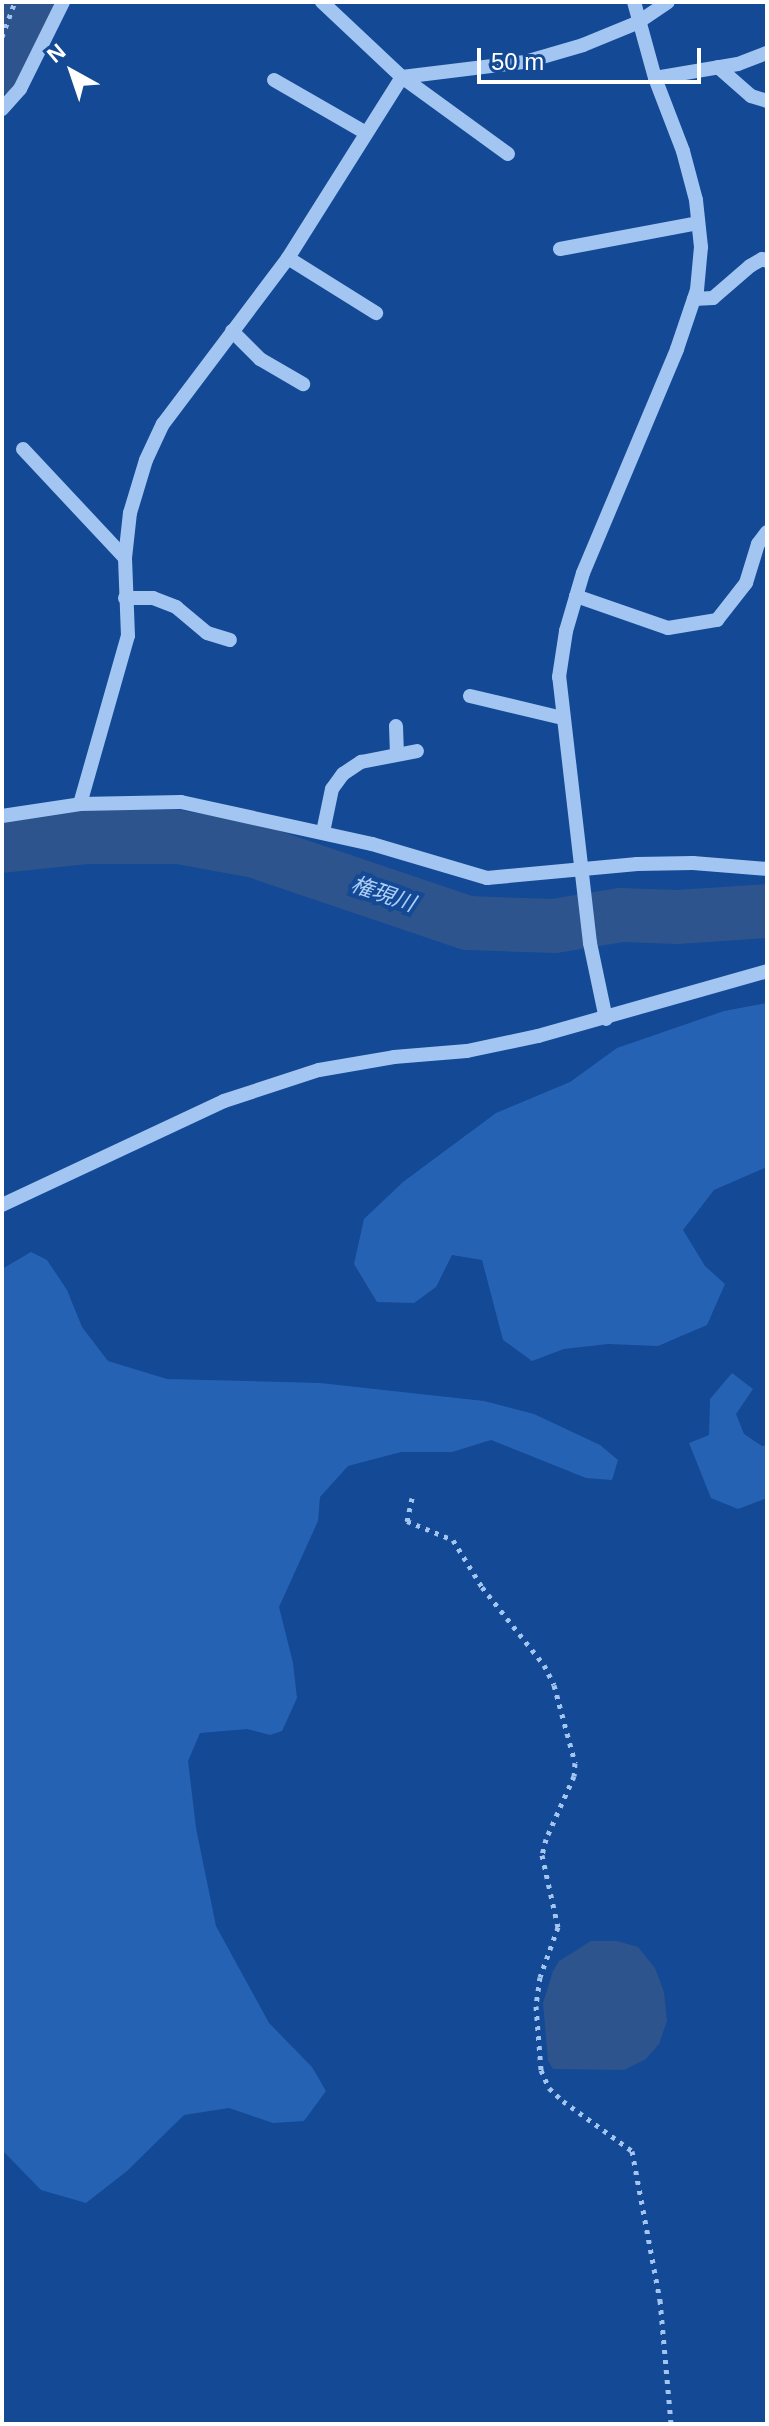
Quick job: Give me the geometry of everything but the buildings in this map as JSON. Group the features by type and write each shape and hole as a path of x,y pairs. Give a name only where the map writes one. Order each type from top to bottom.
{"street":[{"path":"2,109 26,79 63,2"},
{"path":"322,2 402,77 508,154"},
{"path":"606,1019 590,943 559,677 576,596 694,299 701,247 683,151 655,78 637,23 634,2"},
{"path":"402,77 525,62 583,45 637,23 668,2"},
{"path":"655,78 718,67 767,53"},
{"path":"718,67 751,96 767,101"},
{"path":"80,804 128,636 125,558 130,513 146,460 163,424 288,258 402,77"},
{"path":"274,80 366,133"},
{"path":"560,249 698,223"},
{"path":"288,258 376,313"},
{"path":"694,299 713,298 750,266 762,259 767,261"},
{"path":"232,331 260,359 303,384"},
{"path":"23,449 125,558"},
{"path":"576,596 668,628 717,620 746,583 758,544 767,532"},
{"path":"125,598 153,598 176,607 207,633 230,640"},
{"path":"470,696 562,718"},
{"path":"396,726 397,754"},
{"path":"323,832 332,789 343,774 361,762 417,751"},
{"path":"2,816 80,804 181,802 323,832 487,878 693,863 767,869"},
{"path":"2,1205 224,1101 319,1070 394,1057 467,1051 606,1019 767,971"}],"path":[{"path":"2,37 15,2"},
{"path":"412,1498 407,1521 453,1540 482,1587 544,1665 554,1685 575,1763 574,1776 542,1855 558,1927 540,1977 536,2006 541,2070 549,2088 563,2101 632,2151 660,2300 671,2424"}],"shaded area":[{"path":"767,1003 767,1167 714,1190 683,1230 705,1266 725,1284 707,1325 658,1346 608,1344 564,1349 532,1361 503,1340 482,1260 452,1255 436,1287 414,1303 377,1302 354,1264 364,1219 403,1182 496,1113 570,1082 617,1048 724,1011"},
{"path":"31,1252 47,1260 67,1290 82,1327 108,1361 167,1379 320,1383 484,1401 534,1414 600,1445 618,1460 612,1480 586,1478 491,1440 452,1452 401,1452 348,1466 320,1497 318,1521 279,1607 293,1663 297,1698 282,1731 270,1735 247,1729 200,1733 188,1761 196,1828 216,1926 269,2023 312,2067 326,2091 304,2121 273,2123 229,2108 184,2115 127,2171 86,2203 41,2190 2,2150 2,1269"},
{"path":"732,1373 753,1389 736,1414 744,1434 762,1446 767,1445 767,1498 738,1509 711,1498 689,1443 709,1435 710,1399"},
{"path":"591,1941 617,1941 638,1947 655,1968 664,1992 667,2021 659,2044 646,2059 624,2070 553,2069 548,2061 543,2003 559,1961"}],"waterway":[{"path":"2,67 31,2"},
{"name":"権現川","path":"2,846 86,837 178,837 255,851 468,923 554,926 621,915 677,917 767,911"}]}
